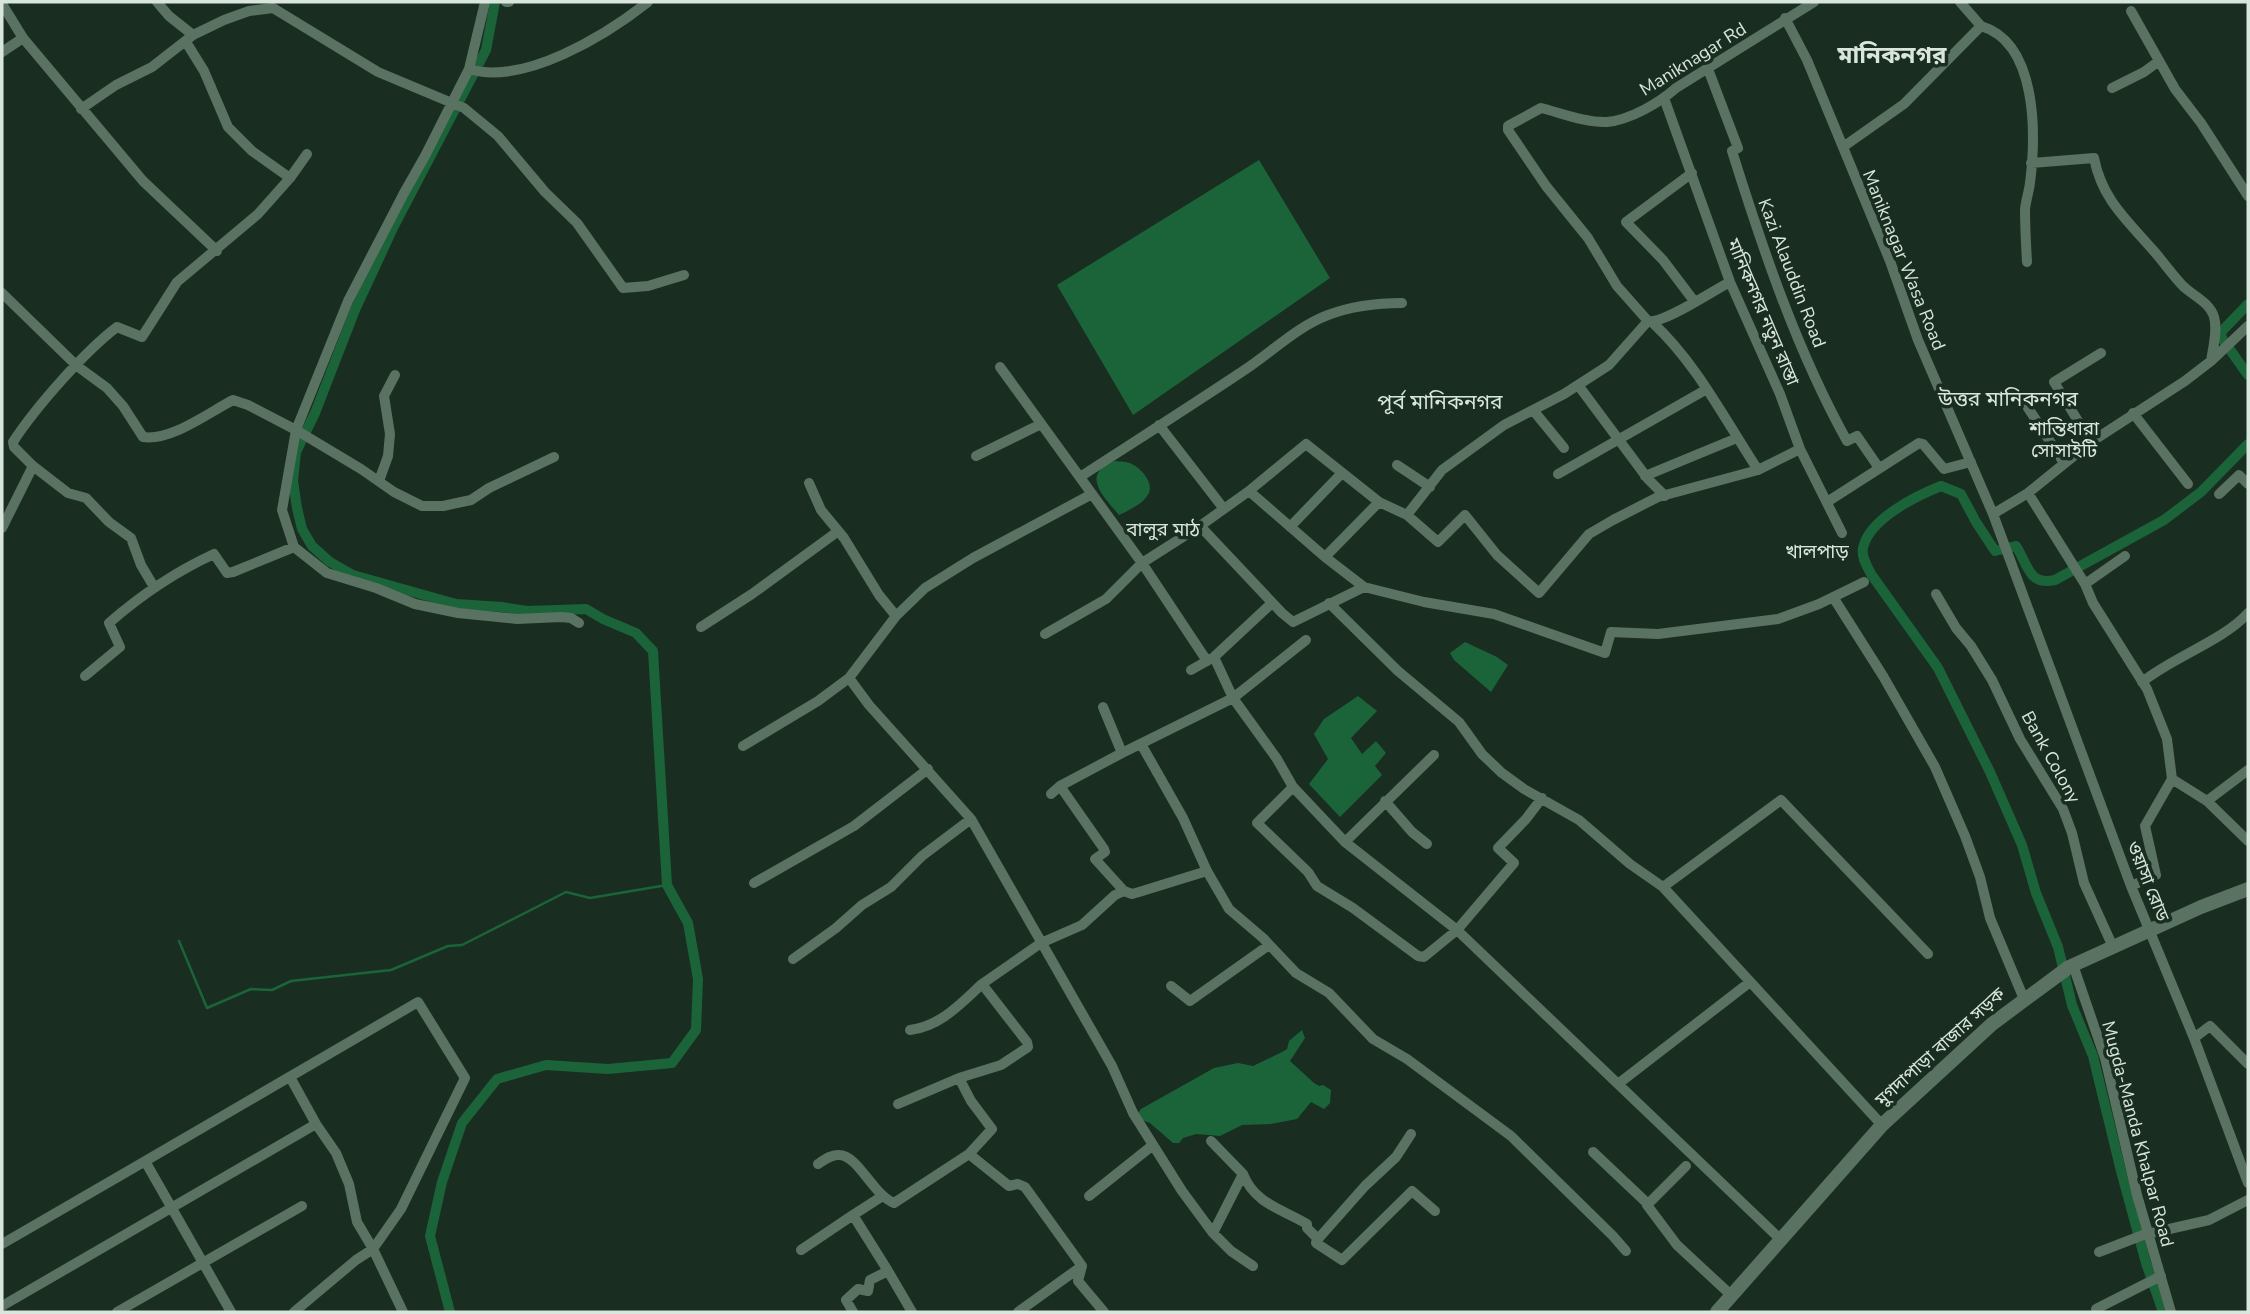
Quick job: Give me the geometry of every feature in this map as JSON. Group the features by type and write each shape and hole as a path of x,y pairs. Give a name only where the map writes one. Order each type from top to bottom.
{"street":[{"path":"158,2 189,38 228,127 251,151 290,178"},
{"path":"485,2 475,70 348,301 298,431 282,510 294,547 327,573 376,588 415,604 487,617 561,617 571,618 579,623"},
{"path":"475,70 502,73 539,64 604,33 648,2"},
{"name":"Maniknagar Rd","path":"1651,322 1617,286 1588,238 1546,186 1508,130 1508,126 1541,108 1606,122 1622,118 1664,99 1676,88 1814,2"},
{"path":"1960,2 1981,26 1992,30 2017,55 2032,103 2030,184 2025,205 2027,262"},
{"path":"2,4 23,38 143,181 217,251"},
{"path":"81,109 116,85 152,67 189,38 224,20 272,5 378,72 458,105 498,136 545,192 577,223 623,288 648,286 684,275"},
{"path":"2131,11 2175,89 2201,123 2248,195"},
{"name":"Maniknagar Wasa Road","path":"1786,18 1807,60 1890,261 1918,340 1993,514"},
{"path":"1843,147 1904,104 1981,26"},
{"path":"2,52 23,38"},
{"path":"2112,88 2159,61"},
{"name":"Kazi Alauddin Road","path":"1708,69 1738,148 1732,151 1762,247 1798,337 1847,441 1857,436 1879,468"},
{"name":"মানিকনগর নতুন রাস্তা","path":"1664,99 1730,282 1780,394 1800,449 1842,533"},
{"path":"154,587 141,565 131,538 109,523 86,498 68,493 33,466 14,447 13,442 104,337 117,327 142,337 177,282 258,214 290,178 307,153"},
{"path":"2031,163 2094,158 2102,184 2123,218 2183,286 2214,315 2214,358"},
{"path":"1692,173 1626,222 1664,260 1695,301"},
{"path":"1407,514 1442,470 1479,441 1609,365 1651,322 1674,314 1730,282"},
{"path":"2,293 77,366 115,397 143,437 165,434 184,427 233,400 298,431 394,492 422,506 443,506 471,500 489,488 554,457"},
{"path":"1080,477 1245,370 1300,329 1325,316 1378,303 1402,303"},
{"path":"1651,322 1666,335 1707,389 1758,470"},
{"path":"1993,514 2028,493 2091,442 2185,381 2248,326"},
{"path":"2091,442 2054,382 2101,353"},
{"path":"1000,367 1210,659 1293,787 1345,842 1458,929 1780,1239"},
{"path":"379,481 390,434 384,396 395,375"},
{"path":"1578,385 1645,476 1665,496"},
{"path":"1558,474 1707,389"},
{"path":"2017,391 2064,463"},
{"path":"1533,410 1564,448"},
{"path":"2133,413 2188,484"},
{"path":"976,456 1041,424"},
{"path":"1159,425 1224,509"},
{"path":"1645,476 1737,438"},
{"path":"1827,502 1919,443 1923,444 1944,469 1971,462"},
{"path":"1045,634 1106,599 1142,563 1249,491 1306,444 1379,502 1407,514 1438,542 1465,515 1497,555 1539,593 1589,534 1613,520 1665,496 1758,470 1800,449"},
{"path":"1397,465 1430,487"},
{"path":"2,528 33,466"},
{"path":"1290,527 1341,474"},
{"path":"2219,494 2239,475 2248,484"},
{"path":"808,483 821,510 844,538 879,595 896,616"},
{"path":"1249,491 1364,587 1424,602 1494,614 1605,653 1611,632 1658,634 1778,620 1864,582"},
{"path":"2028,493 2142,682 2167,739 2172,779 2146,826 2156,875 2131,886"},
{"path":"743,746 818,701 849,678 896,616 925,588 973,558 1093,494"},
{"path":"1325,557 1379,502"},
{"name":"ওয়াসা রোড","path":"1993,514 2131,886 2194,1038 2248,1183"},
{"path":"1200,526 1293,622 1364,587"},
{"path":"701,627 752,594 837,532"},
{"path":"85,676 120,648 109,623 177,571 214,554 227,573 233,572 294,547"},
{"path":"2083,582 2125,556"},
{"name":"Bank Colony","path":"1937,594 1955,628 1992,680 2020,739 2063,809 2072,832 2084,883 2113,947"},
{"path":"1833,597 1884,676 1935,767 1965,836 1980,877 1990,918 2024,999"},
{"path":"1191,670 1210,659 1272,603"},
{"path":"1329,603 1398,671 1459,722 1482,754 1502,773 1524,789 1579,820 1630,864 1663,887 1882,1125"},
{"path":"2142,682 2160,667 2209,641 2248,615"},
{"path":"1051,794 1060,786 1122,753 1233,698 1306,640"},
{"path":"849,678 869,705 971,819 1112,1066 1133,1113 1153,1145 1213,1233 1231,1251 1253,1266"},
{"path":"1102,707 1122,753"},
{"path":"1141,744 1183,818 1207,871 1229,909 1269,944 1296,973 1329,993 1373,1039 1407,1059 1511,1136 1626,1251"},
{"path":"1345,842 1434,755"},
{"path":"754,883 854,826 928,769"},
{"path":"2207,801 2248,769"},
{"path":"2172,779 2207,801 2248,841"},
{"path":"1060,786 1104,849 1105,852 1095,859 1124,891 1132,894 1207,871"},
{"path":"1293,787 1257,823 1308,872 1317,886 1353,908 1418,956 1424,957 1458,929 1514,863 1498,848 1542,798"},
{"path":"1663,887 1781,800 1928,954"},
{"path":"1385,801 1412,832 1427,844"},
{"path":"793,959 862,905 891,887 922,856 971,819"},
{"name":"মুগদাপাড়া বাজার সড়ক","path":"1717,1312 1882,1125 1992,1024 2071,966 2201,907 2248,889"},
{"path":"910,1030 925,1028 950,1014 982,984 1041,943 1082,925 1115,895 1124,891"},
{"path":"1171,986 1189,1001 1269,944"},
{"name":"Mugda-Manda Khalpar Road","path":"2071,966 2105,1058 2143,1236 2156,1279 2171,1312"},
{"path":"1618,1084 1750,982"},
{"path":"898,1104 959,1078 1001,1065 1028,1046 982,984"},
{"path":"2,1244 418,1002 465,1078 401,1209 373,1249 303,1302 294,1312"},
{"path":"2194,1038 2210,1026 2248,1064"},
{"path":"290,1077 336,1153 349,1184 357,1222 373,1249 402,1312"},
{"path":"818,1164 835,1155 848,1157 881,1197 890,1202 898,1202 969,1154 992,1129 971,1101 959,1078"},
{"path":"2,1306 316,1124"},
{"path":"1411,1135 1396,1157 1317,1239 1316,1244 1342,1260 1412,1191 1436,1211"},
{"path":"1211,1141 1243,1174 1248,1187 1263,1201 1307,1224 1307,1228 1317,1239"},
{"path":"1089,1196 1153,1145"},
{"path":"1593,1152 1647,1204 1678,1245 1732,1296"},
{"path":"969,1154 1009,1186 1018,1184 1026,1187 1082,1266"},
{"path":"145,1161 227,1311"},
{"path":"1647,1204 1686,1166"},
{"path":"1213,1233 1243,1174"},
{"path":"801,1250 881,1197"},
{"path":"2099,1252 2143,1236 2209,1220 2248,1200"},
{"path":"117,1312 302,1206"},
{"path":"853,1215 912,1312"},
{"path":"1018,1312 1082,1266"},
{"path":"1082,1266 1078,1281 1104,1312"},
{"path":"853,1312 846,1300 851,1294 858,1289 868,1292 870,1280 888,1271"},
{"path":"2096,1308 2156,1279"}],"shaded area":[{"path":"1259,160 1330,278 1133,415 1057,285"},
{"path":"1115,461 1136,466 1144,473 1150,487 1142,502 1119,515 1102,493 1096,479 1104,466"},
{"path":"1465,642 1508,665 1491,692 1454,660 1450,653"},
{"path":"1358,696 1377,711 1351,738 1362,754 1376,741 1386,753 1375,766 1382,775 1340,817 1309,784 1328,759 1314,734 1324,719"},
{"path":"1302,1030 1305,1038 1290,1061 1314,1083 1331,1090 1330,1103 1324,1109 1311,1102 1297,1119 1271,1124 1242,1125 1220,1136 1196,1134 1183,1138 1179,1143 1173,1143 1137,1115 1141,1109 1214,1068 1238,1063 1253,1066 1279,1054 1287,1049 1289,1041"}],"waterway":[{"path":"450,1312 430,1236 442,1182 462,1123 497,1079 546,1065 608,1069 672,1063 696,1030 698,979 688,923 667,885 653,651 636,633 586,609 527,611 456,604 353,575 330,562 312,546 302,529 297,508 293,481 296,452 315,413 355,310 394,226 486,50 495,2"},
{"path":"2248,304 2222,331 2221,337 2248,375"},
{"path":"2163,1312 2146,1263 2093,1056 2072,1005 2058,947 2036,893 2022,845 1990,772 1938,668 1871,574 1863,548 1867,537 1884,518 1907,502 1941,486 1961,494 1995,551 2016,546 2034,577 2039,580 2055,580 2164,520 2201,492 2248,444"},
{"path":"179,941 207,1008 251,989 272,990 291,981 391,970 448,946 462,945 566,892 590,898 667,885"}],"district":[{"name":"মানিকনগর","path":"1892,55"},
{"name":"উত্তর মানিকনগর","path":"2008,399"},
{"name":"পূর্ব মানিকনগর","path":"1440,402"},
{"name":"শান্তিধারা সোসাইটি","path":"2064,439"},
{"name":"বালুর মাঠ","path":"1163,529"},
{"name":"খালপাড়","path":"1817,551"}]}
